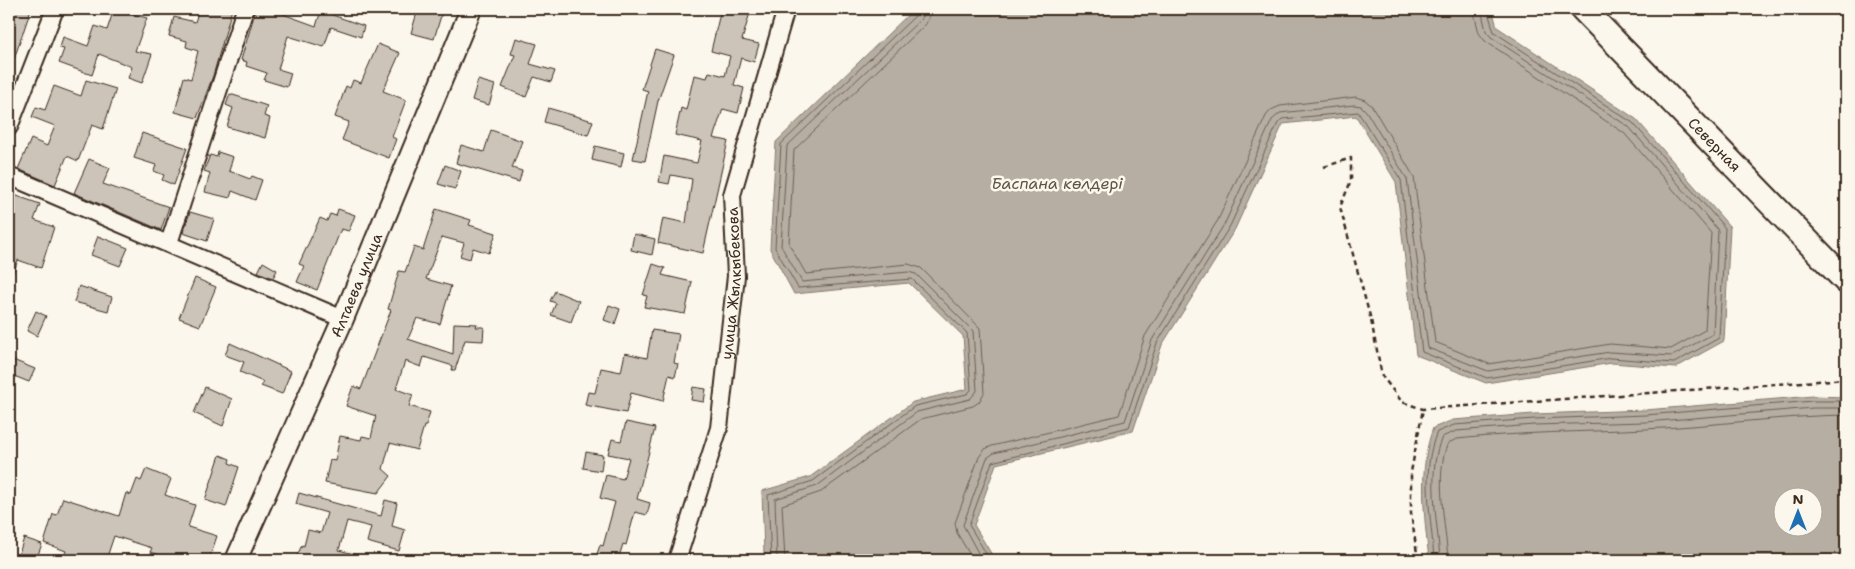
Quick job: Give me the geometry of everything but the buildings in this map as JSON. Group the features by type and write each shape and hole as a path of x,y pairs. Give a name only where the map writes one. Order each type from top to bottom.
{"main road":[{"name":"Северная","path":"1583,9 1846,281"}],"street":[{"path":"9,128 55,9"},
{"path":"169,243 245,9"},
{"name":"Алтаева улица","path":"236,560 343,319 471,9"},
{"name":"улица Жылкыбекова","path":"677,560 719,428 736,276 732,195 786,9"},
{"path":"9,176 343,319"}],"path":[{"path":"1324,167 1351,158 1350,181 1340,207 1371,320 1382,376 1402,402 1423,409 1846,380"},
{"path":"1418,560 1411,514 1411,472 1423,409"}],"water":[{"name":"Баспана көлдері","path":"914,9 1492,9 1497,27 1636,119 1730,227 1724,341 1675,368 1612,363 1486,383 1416,355 1396,182 1356,116 1283,124 1235,229 1162,345 1133,431 996,464 974,525 995,560 767,560 764,555 762,491 810,477 913,402 967,389 963,336 909,283 794,294 770,249 776,142"},
{"path":"1813,396 1846,397 1846,560 1429,559 1424,509 1424,476 1428,444 1433,428 1453,420 1534,414 1645,410"}]}
